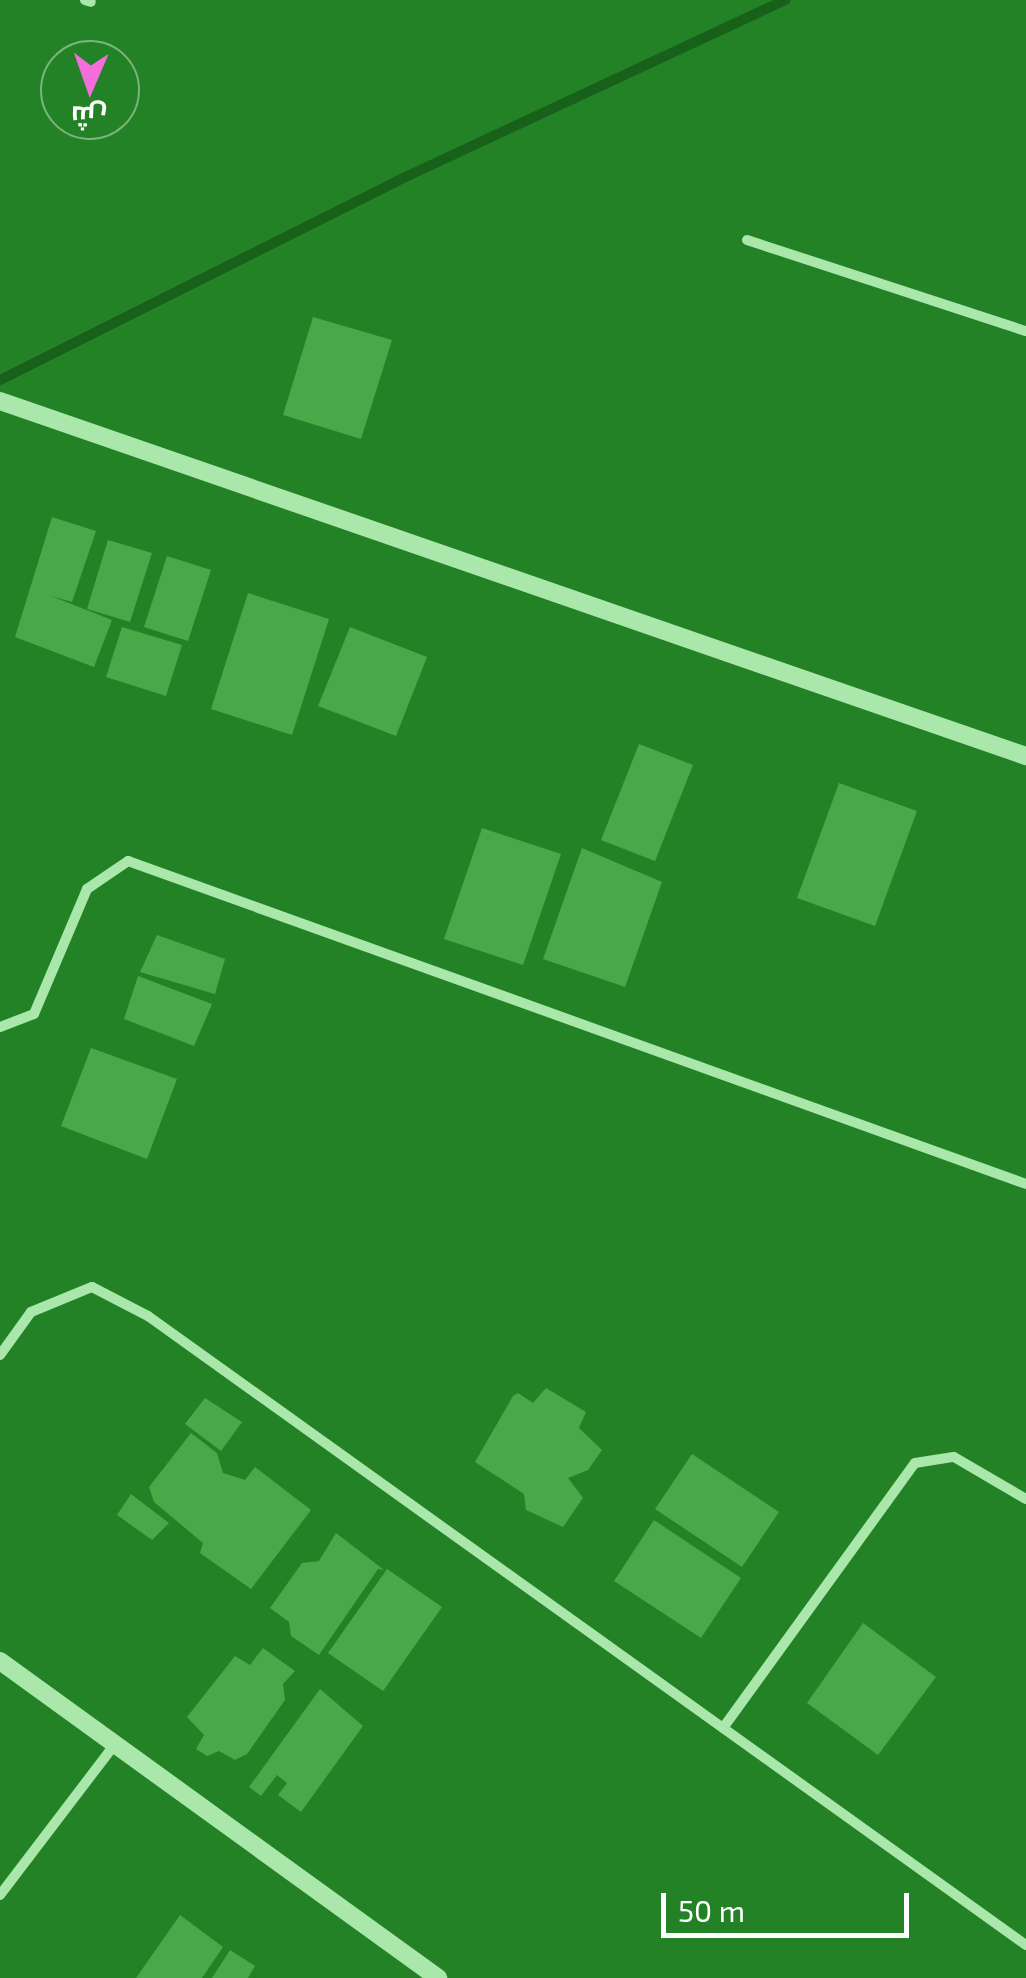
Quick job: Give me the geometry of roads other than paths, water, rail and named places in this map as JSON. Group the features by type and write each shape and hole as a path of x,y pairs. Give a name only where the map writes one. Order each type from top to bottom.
{"street":[{"path":"747,240 1026,332"},
{"path":"0,400 1026,756"},
{"path":"0,1027 34,1014 87,890 128,862 1026,1184"},
{"path":"0,1356 32,1312 92,1287 120,1302 1026,1945"},
{"path":"723,1728 914,1464 954,1457 1026,1499"},
{"path":"0,1662 438,1978"},
{"path":"0,1895 114,1744"}],"waterway":[{"path":"0,380 397,181 786,0"}]}
